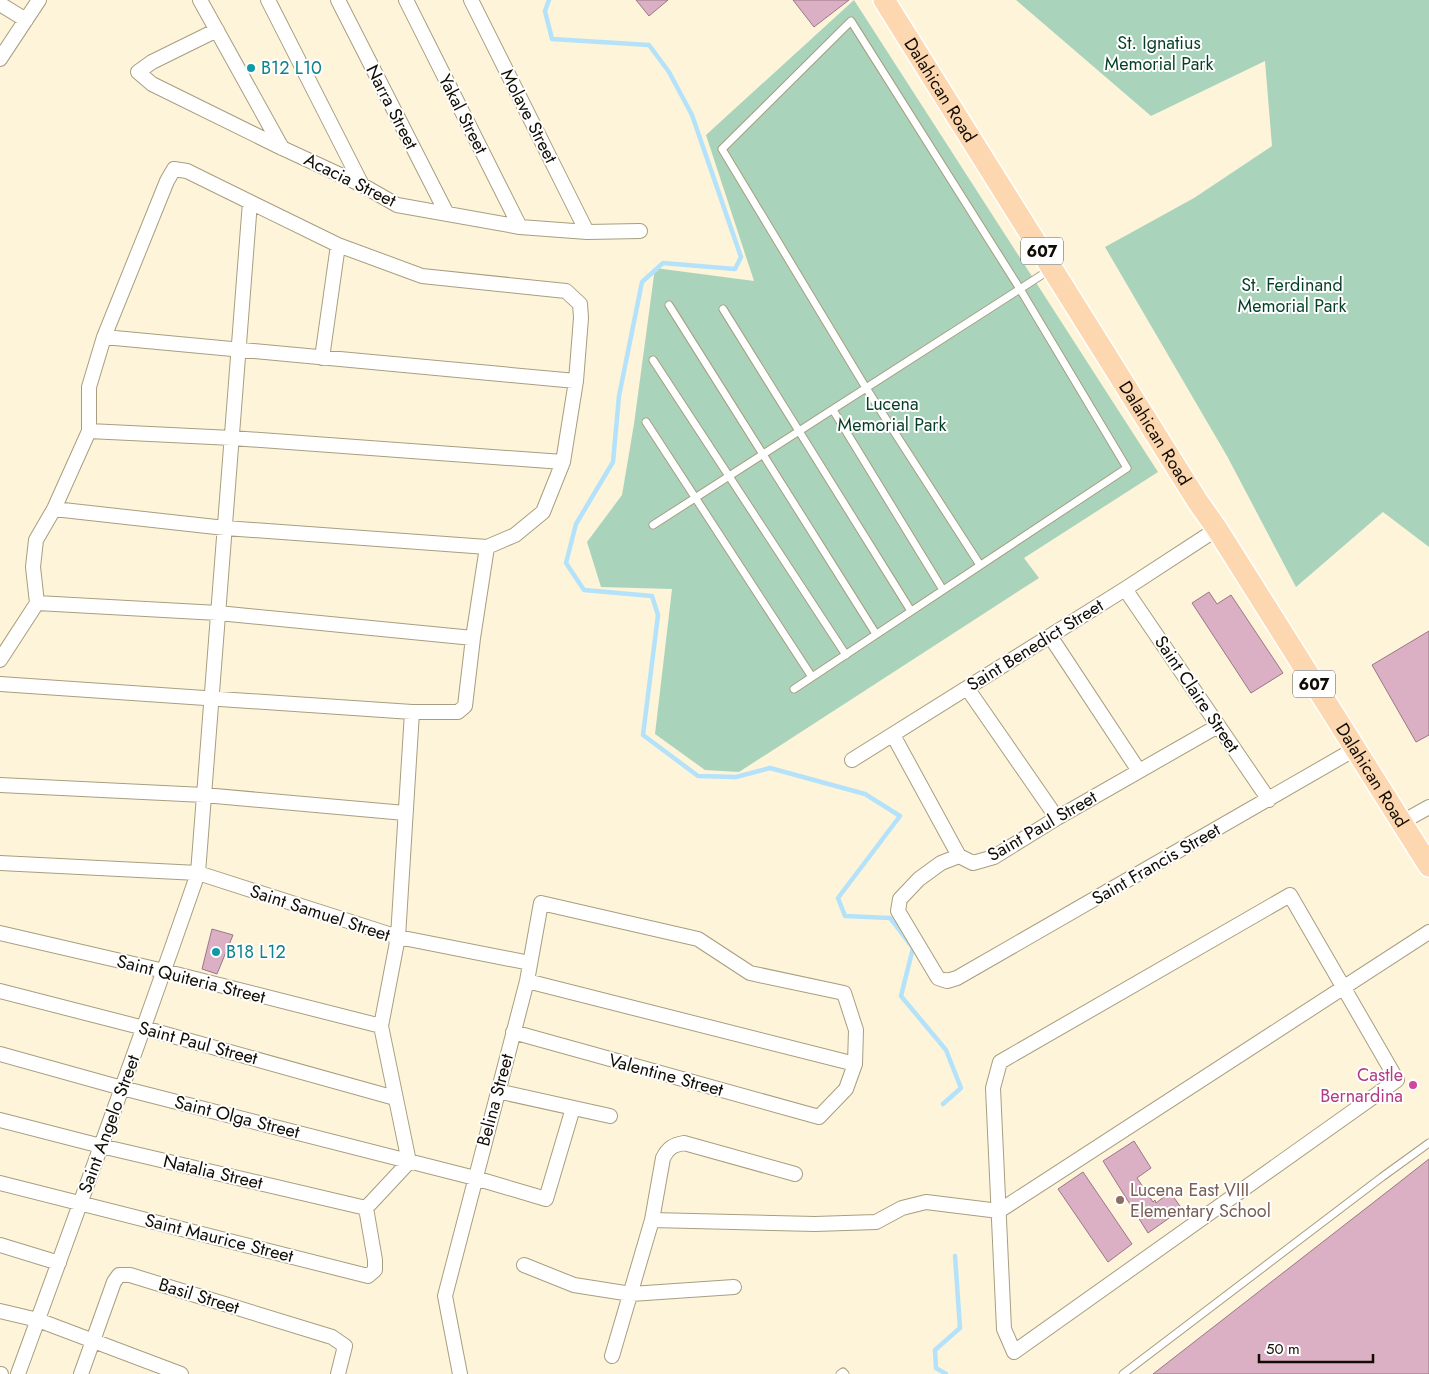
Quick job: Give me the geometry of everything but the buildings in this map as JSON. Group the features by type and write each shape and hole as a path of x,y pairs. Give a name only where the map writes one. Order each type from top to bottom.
{"main road":[{"name":"Dalahican Road","path":"884,0 1198,502 1217,529 1429,866"}],"street":[{"path":"0,59 39,0"},
{"path":"200,0 282,148"},
{"path":"268,0 362,185"},
{"name":"Narra Street","path":"338,0 447,214"},
{"name":"Yakal Street","path":"406,0 520,227"},
{"name":"Molave Street","path":"471,0 587,232"},
{"path":"0,4 26,20"},
{"name":"Acacia Street","path":"217,30 152,62 138,72 152,84 362,185 397,205 520,227 587,232 640,231"},
{"path":"0,660 36,603 34,567 36,540 54,509 89,431 89,387 104,337 167,181 174,169 187,171 338,246 422,276 566,291 580,304 581,318 576,381 563,462 542,512 515,535 487,548 225,528 54,509"},
{"name":"Saint Angelo Street","path":"18,1374 198,874 250,202"},
{"path":"322,358 338,246"},
{"path":"104,337 576,381"},
{"path":"89,431 232,438 563,462"},
{"name":"Saint Benedict Street","path":"852,760 1125,589 1217,529"},
{"path":"0,684 412,712 458,712 465,706 487,548"},
{"name":"Saint Claire Street","path":"1125,589 1269,800"},
{"path":"36,603 218,613 473,638"},
{"path":"1050,636 1139,772"},
{"path":"967,688 1057,818"},
{"path":"412,712 398,936 530,963"},
{"name":"Saint Paul Street","path":"892,735 959,856 973,863 994,857 1057,818 1218,726"},
{"name":"Saint Francis Street","path":"959,856 940,863 919,879 900,899 898,911 938,978 947,981 957,978 1355,749"},
{"path":"0,785 204,795 405,813"},
{"path":"1402,822 1429,807"},
{"name":"Saint Samuel Street","path":"0,863 198,874 398,936 381,1026 409,1162"},
{"path":"1290,895 1344,988 1397,1080 1014,1352 1004,1329 993,1088 1000,1062 1290,895"},
{"name":"Belina Street","path":"460,1374 445,1296 527,981 541,903 698,939 750,973 844,993 856,1030 855,1064"},
{"path":"652,1220 815,1224 876,1222 902,1208 926,1202 999,1211 1429,932"},
{"name":"Saint Quiteria Street","path":"0,933 164,971 381,1026"},
{"path":"527,981 855,1064"},
{"name":"Saint Paul Street","path":"0,991 144,1028 395,1098"},
{"name":"Valentine Street","path":"513,1032 819,1117 846,1089 855,1064"},
{"name":"Saint Olga Street","path":"0,1054 122,1088 475,1178 546,1199 573,1108"},
{"path":"498,1092 610,1116"},
{"name":"Natalia Street","path":"0,1120 101,1146 366,1208"},
{"path":"612,1356 652,1220 662,1158 666,1150 674,1145 684,1143 795,1174"},
{"path":"366,1208 409,1162"},
{"name":"Saint Maurice Street","path":"0,1183 368,1276 375,1270 375,1260 366,1208"},
{"path":"0,1245 58,1262"},
{"path":"524,1265 574,1284 631,1294 734,1287"},
{"name":"Basil Street","path":"94,1341 114,1282 119,1275 130,1275 332,1337 345,1346 338,1374"},
{"path":"0,1311 38,1320 175,1373"},
{"path":"81,1374 94,1341"}],"lane":[{"path":"794,689 876,634 980,566 1127,468 1020,289 851,21 722,149 866,388 980,566"},
{"path":"654,525 1052,268"},
{"path":"669,305 876,634"},
{"path":"722,309 911,611"},
{"path":"653,360 846,654"},
{"path":"833,410 943,590"},
{"path":"646,422 812,677"},
{"path":"1123,1374 1429,1143"},
{"path":"840,1374 843,1372 845,1374"}],"green space":[{"name":"Lucena Memorial Park","path":"854,0 1158,472 1024,558 1039,578 739,772 705,770 655,734 672,589 601,587 587,542 622,495 634,424 655,268 754,281 706,135"},
{"name":"St. Ferdinand Memorial Park","path":"1016,0 1429,0 1429,547 1383,512 1296,587 1227,456 1105,247 1194,198 1272,146 1265,61 1151,116"}],"waterway":[{"path":"549,0 545,11 552,39 649,45 669,72 692,115 741,257 735,269 663,263 642,282 619,396 613,462 576,524 566,563 584,590 652,596 658,615 643,735 698,776 736,777 770,768 865,794 900,816 838,898 845,916 890,918 913,948 901,996 946,1050 961,1088 943,1104"},
{"path":"946,1374 936,1368 935,1350 960,1328 955,1256"}],"place":[{"name":"B12 L10","path":"251,68"},
{"name":"B18 L12","path":"216,952"},
{"name":"Castle Bernardina","path":"1413,1085"},
{"name":"Lucena East VIII Elementary School","path":"1120,1200"}],"park label":[{"name":"St. Ignatius Memorial Park","path":"1159,53"}]}
